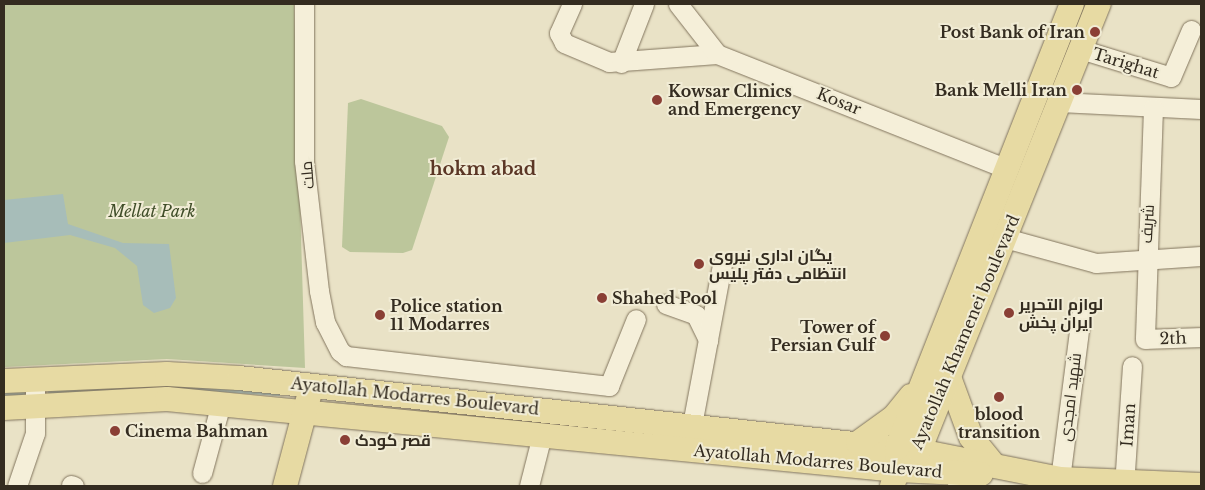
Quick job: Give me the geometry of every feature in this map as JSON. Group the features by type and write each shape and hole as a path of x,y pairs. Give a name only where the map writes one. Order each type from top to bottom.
{"main road":[{"name":"Ayatollah Khamenei boulevard","path":"902,464 949,377 947,351 1007,169 1072,4"},
{"path":"1082,46 1090,4"},
{"name":"Ayatollah Khamenei boulevard","path":"902,464 922,384 947,351 1005,238 1099,4"},
{"name":"Ayatollah Modarres Boulevard","path":"4,381 167,374 312,385 858,443 902,464"},
{"path":"949,377 964,423 972,480"},
{"path":"858,443 894,417 922,384"},
{"path":"285,486 312,385"},
{"name":"Ayatollah Modarres Boulevard","path":"4,408 167,399 305,410 542,435 902,464 972,480 1040,479 1124,485 1201,484"}],"street":[{"name":"ملت","path":"304,4 304,161 319,290 334,343 346,356 609,386 636,319"},
{"name":"Kosar","path":"572,4 559,33 564,43 620,63 717,54 1007,169"},
{"path":"620,63 644,4"},
{"path":"678,4 717,54"},
{"name":"Tarighat","path":"1082,46 1171,77 1191,30"},
{"path":"1060,102 1201,109"},
{"name":"شریف","path":"1145,339 1145,259 1153,108"},
{"path":"1005,238 1096,263 1201,256"},
{"path":"692,425 722,264"},
{"path":"666,304 696,315 708,340"},
{"name":"شهید امجدی","path":"1040,479 1081,314"},
{"name":"2th","path":"1145,339 1201,337"},
{"name":"Iman","path":"1124,485 1132,366"},
{"path":"17,486 35,432 35,379"},
{"path":"202,472 221,403"},
{"path":"530,486 542,435"}],"green space":[{"name":"Mellat Park","path":"4,4 294,4 305,368 167,359 4,367"},
{"path":"361,99 442,126 449,137 412,250 403,253 350,252 342,247 348,103"}],"water":[{"path":"63,194 68,224 123,243 169,244 176,298 170,308 154,313 143,305 137,266 115,248 70,235 4,243 4,200"}],"waterway":[{"path":"50,392 162,386 279,394"},
{"path":"4,394 24,393"}],"place":[{"name":"Post Bank of Iran","path":"1095,32"},
{"name":"Bank Melli Iran","path":"1077,90"},
{"name":"Kowsar Clinics and Emergency","path":"657,100"},
{"name":"یگان اداری نیروی انتظامی دفتر پلیس","path":"699,264"},
{"name":"Shahed Pool","path":"602,298"},
{"name":"لوازم التحریر ایران پخش","path":"1009,313"},
{"name":"Police station 11 Modarres","path":"380,315"},
{"name":"Tower of Persian Gulf","path":"885,336"},
{"name":"blood transition","path":"999,397"},
{"name":"Cinema Bahman","path":"115,431"},
{"name":"قصر کودک","path":"345,440"}],"district":[{"name":"hokm abad","path":"483,169"}]}
